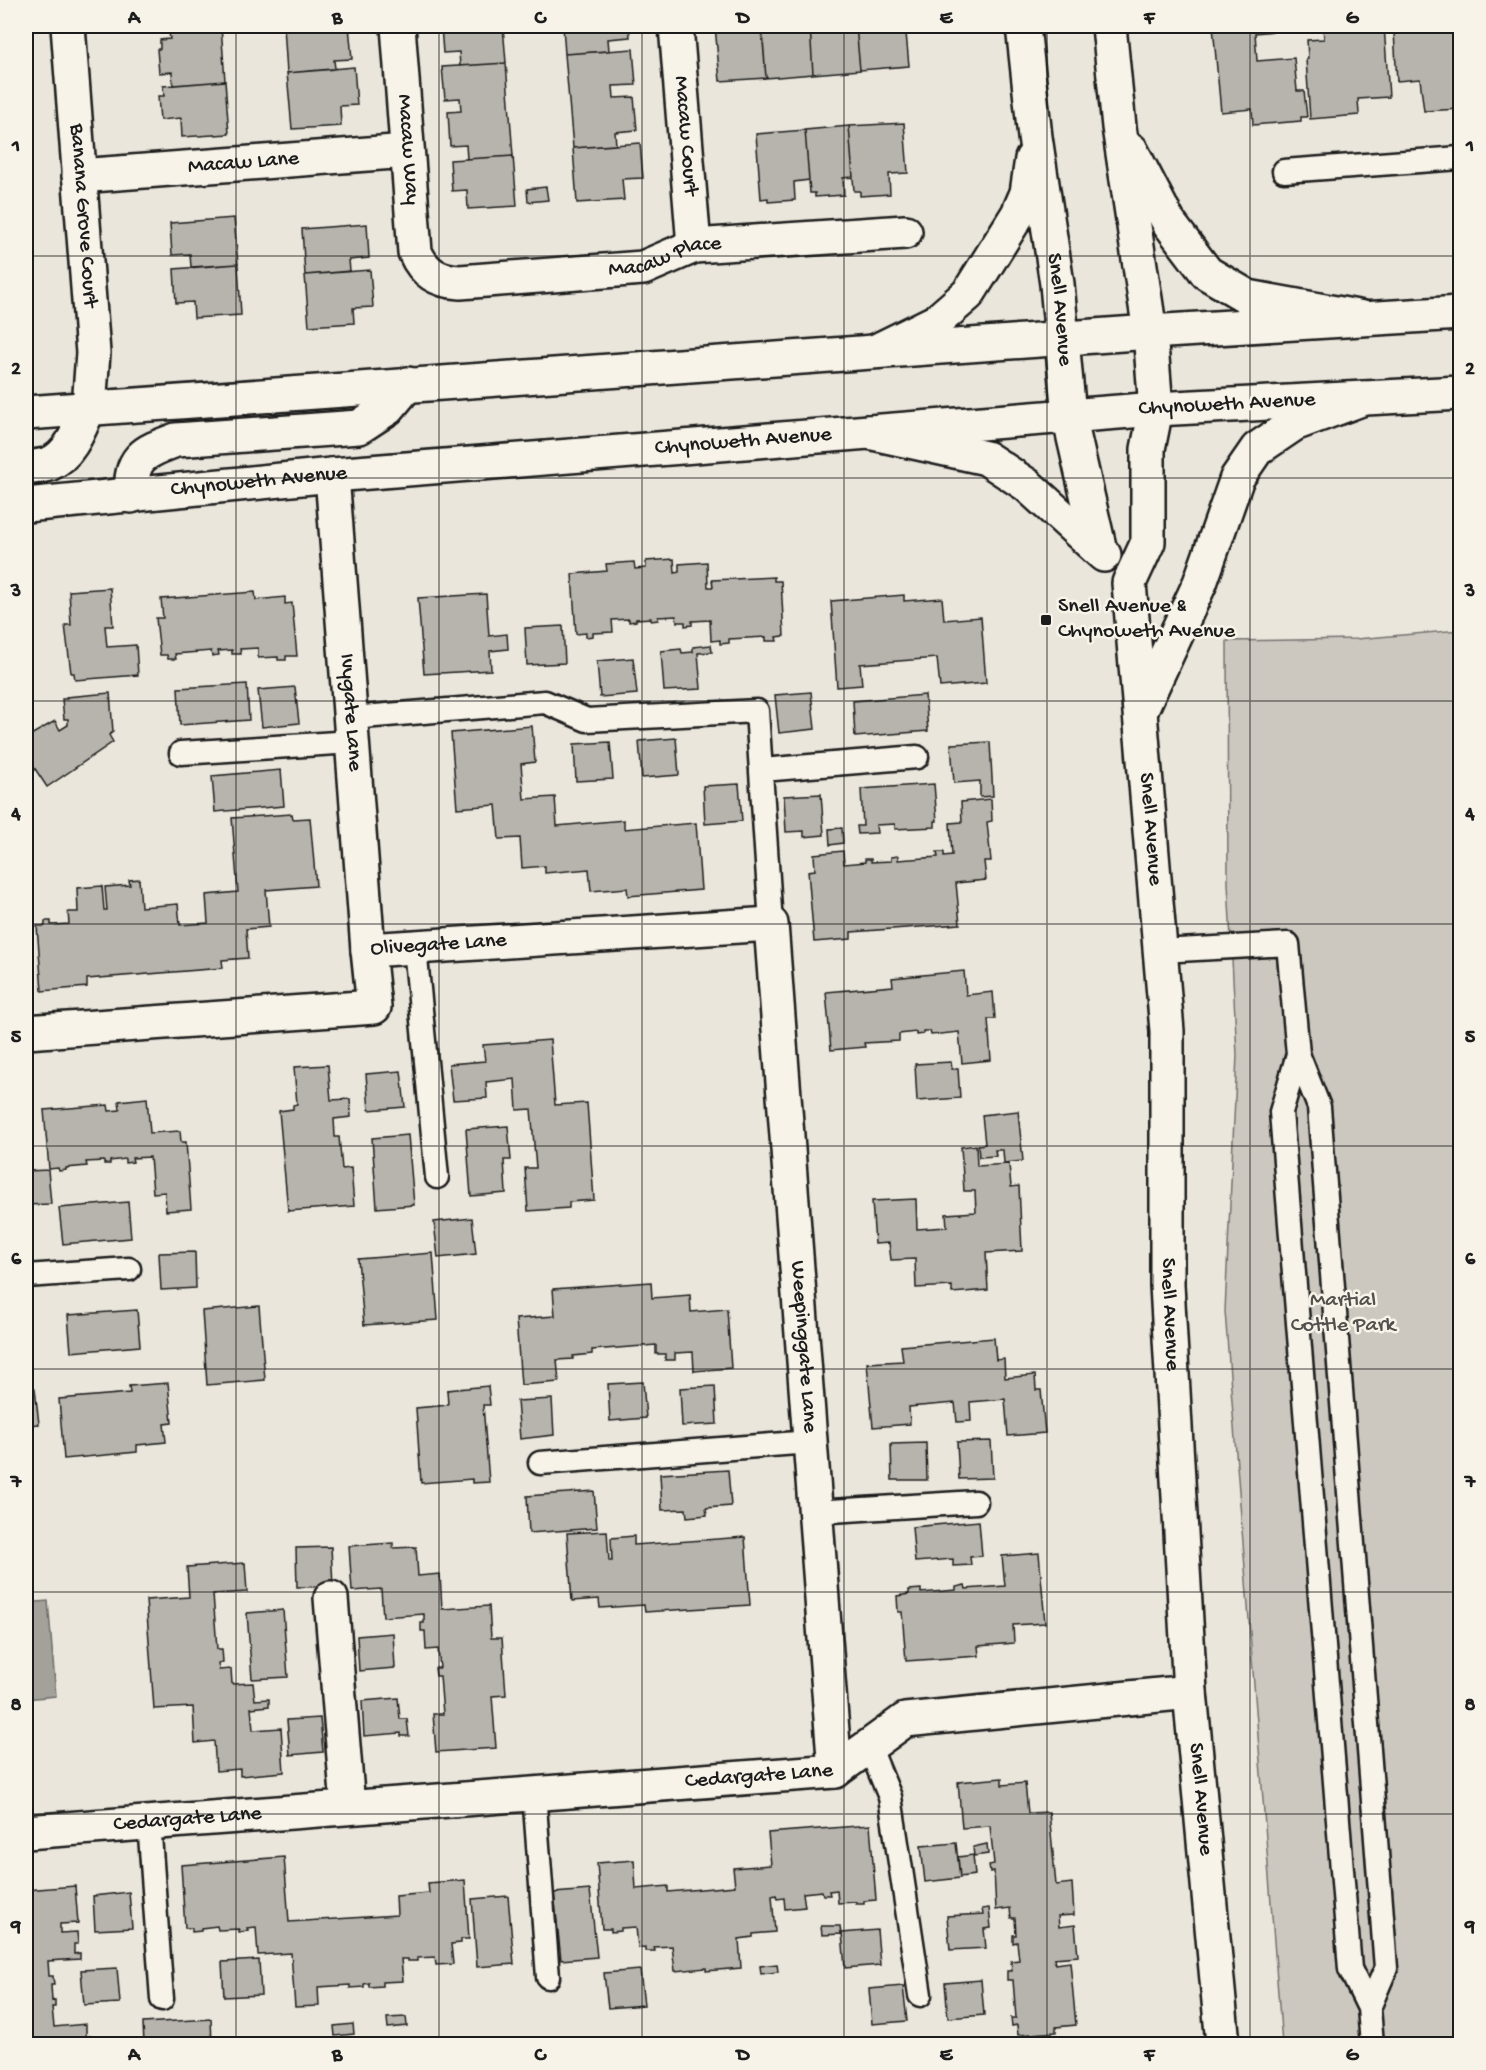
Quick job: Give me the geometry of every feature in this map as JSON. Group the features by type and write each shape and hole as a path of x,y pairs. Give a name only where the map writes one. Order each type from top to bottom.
{"street":[{"name":"Banana Grove Court","path":"68,26 93,353 89,407"},
{"name":"Macaw Way","path":"398,26 415,252 427,271"},
{"name":"Macaw Court","path":"676,26 694,246"},
{"name":"Snell Avenue","path":"1023,26 1035,136 1057,284 1069,416 1100,551 1129,583 1167,1031 1167,1285 1190,1692 1223,2044"},
{"path":"1109,26 1119,127 1150,332 1156,409 1149,449 1148,542 1129,583"},
{"path":"1119,127 1169,224 1207,273 1248,297 1363,318"},
{"path":"876,351 937,321 969,294 1018,214 1027,193 1035,136"},
{"name":"Macaw Lane","path":"79,176 407,152"},
{"name":"Macaw Place","path":"427,271 437,278 460,282 642,268 694,246 905,232"},
{"path":"26,413 876,351 1461,313"},
{"path":"131,496 131,481 138,458 151,449 176,440 358,426 388,408 408,384"},
{"name":"Chynoweth Avenue","path":"26,505 332,475 1156,409 1461,393"},
{"path":"1141,710 1200,583 1237,478 1257,449 1294,424 1364,398"},
{"path":"26,468 50,463 63,454 72,443 89,407"},
{"path":"868,432 986,458 1027,485 1100,551"},
{"name":"Ivygate Lane","path":"332,475 368,950"},
{"name":"Olivegate Lane","path":"26,1032 374,1007 368,950 771,924"},
{"name":"Weepinggate Lane","path":"771,924 835,1771"},
{"path":"331,1598 348,1807"},
{"name":"Cedargate Lane","path":"26,1832 835,1771 905,1720 1190,1692"}],"lane":[{"path":"1284,171 1461,158"},
{"path":"181,753 545,702 587,720 757,711 771,924"},
{"path":"762,770 917,757"},
{"path":"1160,951 1288,944 1298,1054 1319,1107 1386,1968 1369,2008"},
{"path":"416,947 437,1177"},
{"path":"1298,1054 1281,1112 1350,1969 1369,2008 1372,2044"},
{"path":"26,1275 129,1269"},
{"path":"540,1463 810,1442"},
{"path":"815,1512 976,1502"},
{"path":"869,1746 890,1797 920,1995"},
{"path":"534,1793 548,1977"},
{"path":"149,1822 162,1999"}],"green space":[{"name":"Martial Cottle Park","path":"1460,630 1460,2044 1282,2044 1225,1311 1237,1055 1228,883 1227,641 1356,639"}],"shaded area":[{"path":"48,1601 56,1696 26,1699 26,1603"}],"building":[{"path":"168,26 221,26 225,81 173,85 172,72 159,73 157,49 160,49 160,40 170,39"},
{"path":"284,26 349,26 352,59 334,60 335,69 287,73"},
{"path":"441,26 503,26 506,63 460,66 459,52 443,53"},
{"path":"563,26 629,26 630,37 608,39 609,51 565,54"},
{"path":"715,26 748,26 748,31 762,30 766,78 720,81"},
{"path":"762,26 810,26 813,74 766,78"},
{"path":"810,26 856,26 860,70 813,74"},
{"path":"856,26 892,26 892,34 906,33 909,66 860,70"},
{"path":"1213,26 1283,26 1283,30 1255,33 1257,61 1294,58 1297,91 1304,91 1307,117 1301,117 1301,121 1253,125 1252,109 1221,112"},
{"path":"1323,26 1384,26 1389,97 1358,99 1359,115 1310,119 1307,40 1324,39"},
{"path":"1398,26 1460,26 1460,109 1424,111 1420,79 1397,81 1394,32 1399,31"},
{"path":"633,49 636,85 613,86 614,98 634,97 637,130 615,132 616,145 573,148 565,54"},
{"path":"506,63 513,156 467,159 466,145 450,146 448,112 461,111 460,98 445,99 442,67"},
{"path":"354,67 357,105 340,106 341,126 292,129 287,73"},
{"path":"225,81 229,134 182,137 181,118 160,120 158,96 164,96 163,86"},
{"path":"904,123 908,173 889,174 890,194 860,196 860,191 854,191 849,126"},
{"path":"849,126 853,177 843,178 844,195 815,197 815,193 810,193 805,130"},
{"path":"805,130 809,180 794,182 795,200 768,202 768,198 761,199 756,134"},
{"path":"640,143 643,178 622,179 624,200 577,203 573,148"},
{"path":"513,156 517,206 468,209 467,190 452,191 450,160"},
{"path":"546,187 548,200 528,202 527,189"},
{"path":"234,218 238,264 191,267 190,254 172,255 170,223"},
{"path":"367,224 369,258 349,260 350,271 305,275 302,229"},
{"path":"238,264 241,315 194,318 193,302 176,303 174,269"},
{"path":"370,270 373,307 353,308 354,323 309,326 305,275"},
{"path":"674,559 675,573 679,572 679,564 707,562 708,587 713,587 712,580 774,577 774,581 781,581 784,636 776,637 777,641 766,641 766,637 729,639 729,643 720,644 720,640 711,641 710,620 692,621 692,625 685,626 685,622 677,622 676,616 658,617 658,620 651,621 651,618 629,622 629,619 612,620 613,632 593,633 593,636 586,637 586,633 576,634 572,574 607,571 606,564 634,562 635,569 646,568 646,561"},
{"path":"110,588 113,626 105,626 107,647 136,645 138,675 75,680 74,673 71,673 65,625 71,625 69,591"},
{"path":"255,592 256,600 285,597 285,604 292,603 297,656 286,656 286,660 278,660 278,657 258,658 258,648 240,649 241,654 232,654 232,650 218,651 219,655 212,656 211,651 175,654 176,659 168,659 167,655 160,655 156,618 163,618 161,599"},
{"path":"486,594 489,636 507,634 508,649 490,651 491,670 424,674 418,598"},
{"path":"904,595 904,601 942,598 944,620 981,617 986,683 940,687 937,658 860,664 862,685 837,687 831,601"},
{"path":"563,626 565,663 527,665 525,628"},
{"path":"711,645 712,652 698,653 701,689 664,691 661,651 681,649 682,653 693,652 693,647"},
{"path":"633,658 637,694 600,697 597,661"},
{"path":"247,684 249,720 180,725 178,688"},
{"path":"295,687 299,723 262,727 258,690"},
{"path":"811,692 815,729 779,733 775,695"},
{"path":"110,693 113,732 109,735 113,742 47,787 26,755 26,742 31,739 29,736 55,721 60,730 68,725 68,719 64,719 62,699"},
{"path":"925,695 928,731 855,737 853,701"},
{"path":"532,726 535,762 521,764 524,799 555,797 557,826 624,820 624,829 696,823 701,890 628,896 627,888 591,891 589,869 545,873 545,866 522,868 520,838 499,839 496,805 457,808 451,733"},
{"path":"676,738 679,775 642,778 639,741"},
{"path":"610,742 613,779 576,781 574,744"},
{"path":"990,742 993,796 980,797 980,781 954,783 951,744"},
{"path":"281,770 284,806 215,812 212,776"},
{"path":"739,784 742,821 705,824 703,786"},
{"path":"934,784 937,821 935,821 935,827 895,829 895,824 876,825 877,833 858,834 857,826 863,826 861,789"},
{"path":"821,794 824,835 804,837 804,831 786,832 784,796"},
{"path":"991,799 992,821 987,822 991,861 984,861 986,880 956,883 960,924 851,932 851,939 814,942 808,871 815,870 814,854 843,851 844,864 865,862 865,859 871,859 871,862 891,861 891,857 898,856 898,860 938,857 937,852 944,852 944,856 952,855 950,823 962,822 961,802"},
{"path":"292,814 293,819 310,818 316,886 266,890 269,927 246,929 248,958 222,960 223,968 87,979 87,987 42,991 37,926 45,926 45,921 51,921 51,925 69,924 68,912 78,912 77,888 102,886 104,910 107,910 105,887 130,885 129,880 139,879 141,907 178,904 180,925 208,923 206,895 238,892 232,818"},
{"path":"842,828 843,843 830,845 829,829"},
{"path":"26,892 32,958 26,959"},
{"path":"964,971 966,995 993,992 995,1019 988,1019 991,1060 962,1063 959,1032 931,1035 930,1031 923,1031 923,1034 916,1035 916,1032 899,1034 899,1041 864,1043 865,1047 831,1050 826,992 893,986 892,978"},
{"path":"550,1040 555,1105 587,1103 594,1200 569,1202 569,1208 528,1211 525,1168 536,1168 531,1109 517,1110 515,1079 486,1082 487,1098 453,1100 449,1064 485,1061 483,1045"},
{"path":"951,1062 952,1069 958,1069 960,1098 917,1101 915,1064"},
{"path":"328,1065 331,1100 350,1099 351,1117 334,1119 335,1137 339,1137 342,1169 351,1168 354,1206 288,1211 279,1111 293,1109 293,1105 297,1104 294,1067"},
{"path":"401,1071 405,1107 369,1110 366,1074"},
{"path":"147,1098 150,1133 180,1131 181,1142 186,1142 191,1209 166,1211 165,1192 153,1193 150,1157 132,1158 133,1162 125,1163 125,1159 110,1161 110,1164 104,1164 104,1161 86,1162 87,1166 59,1171 58,1168 49,1169 44,1110 108,1105 109,1111 120,1110 119,1101"},
{"path":"1018,1111 1023,1161 1004,1163 1003,1150 995,1150 996,1156 979,1157 978,1145 985,1144 982,1115"},
{"path":"508,1126 511,1160 504,1160 506,1193 471,1196 466,1129"},
{"path":"408,1135 414,1205 377,1208 372,1138"},
{"path":"976,1145 977,1166 1009,1164 1011,1187 1019,1186 1022,1251 986,1253 988,1290 952,1293 952,1286 916,1288 915,1259 891,1260 889,1243 875,1244 872,1201 916,1199 917,1229 947,1227 946,1214 976,1212 975,1191 964,1191 961,1147"},
{"path":"48,1170 51,1204 26,1205 26,1171"},
{"path":"128,1202 131,1238 63,1244 59,1208"},
{"path":"472,1218 476,1254 438,1258 434,1222"},
{"path":"195,1252 196,1288 161,1290 159,1253"},
{"path":"433,1253 438,1320 364,1325 358,1259"},
{"path":"651,1282 652,1298 690,1295 691,1312 727,1309 731,1368 694,1371 693,1352 675,1353 675,1360 665,1360 665,1354 656,1354 656,1345 592,1350 592,1354 557,1360 559,1382 521,1385 516,1319 555,1316 553,1289"},
{"path":"259,1306 265,1380 207,1385 202,1311"},
{"path":"137,1310 140,1346 71,1352 68,1315"},
{"path":"994,1338 996,1360 1004,1359 1005,1378 1035,1375 1036,1390 1041,1390 1045,1433 1008,1436 1005,1399 970,1402 971,1421 957,1422 955,1403 909,1407 910,1424 873,1427 867,1363 903,1361 901,1346"},
{"path":"643,1382 646,1418 610,1421 608,1384"},
{"path":"168,1383 172,1423 164,1424 166,1442 137,1445 137,1452 64,1459 59,1399 130,1393 129,1386"},
{"path":"488,1386 490,1405 483,1405 489,1482 472,1483 472,1479 421,1483 416,1408 448,1405 447,1390"},
{"path":"715,1386 717,1424 682,1426 680,1388"},
{"path":"35,1389 39,1424 26,1425 26,1390"},
{"path":"552,1399 554,1435 520,1439 517,1401"},
{"path":"991,1441 993,1478 959,1479 957,1442"},
{"path":"926,1443 927,1480 892,1480 891,1444"},
{"path":"728,1470 731,1506 706,1508 707,1515 687,1517 686,1509 662,1510 660,1474"},
{"path":"594,1491 597,1528 529,1533 527,1496"},
{"path":"979,1521 982,1556 970,1557 971,1565 953,1566 953,1559 915,1562 912,1527"},
{"path":"607,1531 609,1561 612,1561 611,1538 634,1536 634,1545 745,1537 750,1605 645,1612 644,1605 600,1608 599,1599 572,1601 567,1533"},
{"path":"393,1543 393,1548 416,1547 418,1576 440,1574 442,1609 489,1606 491,1638 502,1638 506,1695 492,1696 496,1748 436,1752 433,1714 443,1714 440,1676 436,1676 435,1668 440,1668 438,1649 426,1650 425,1631 421,1631 424,1614 383,1617 381,1589 352,1591 349,1546"},
{"path":"331,1547 333,1586 297,1587 296,1548"},
{"path":"1039,1553 1045,1623 1013,1625 1014,1643 978,1646 979,1656 906,1661 902,1612 898,1612 897,1596 909,1594 909,1590 921,1589 921,1593 956,1590 956,1587 965,1585 966,1589 1005,1586 1002,1556"},
{"path":"245,1563 247,1592 213,1594 217,1649 222,1649 223,1662 218,1663 219,1670 231,1669 232,1684 253,1683 255,1700 269,1699 269,1706 251,1708 253,1730 281,1728 284,1772 240,1776 240,1769 216,1771 214,1741 195,1743 193,1707 154,1709 146,1600 189,1597 187,1567"},
{"path":"283,1610 288,1677 252,1679 247,1613"},
{"path":"393,1633 395,1668 359,1671 357,1636"},
{"path":"398,1698 400,1719 407,1719 409,1736 401,1736 401,1733 364,1736 362,1701"},
{"path":"320,1718 323,1752 290,1755 287,1720"},
{"path":"1002,1778 1002,1785 1025,1783 1028,1813 1049,1812 1056,1885 1072,1883 1074,1915 1058,1916 1059,1927 1075,1925 1078,1956 1054,1958 1055,1964 1070,1962 1076,2025 1056,2027 1056,2032 1018,2035 1017,2025 1012,2026 1011,2018 1016,2018 1013,1980 1007,1980 1007,1971 1012,1971 1011,1961 1019,1960 1017,1942 1013,1943 1013,1935 1016,1935 1015,1918 1011,1918 1010,1908 996,1910 994,1871 990,1872 989,1865 994,1864 990,1826 962,1828 958,1782"},
{"path":"870,1825 876,1900 864,1901 864,1904 838,1903 837,1890 829,1891 830,1895 823,1895 822,1891 803,1893 805,1907 785,1909 784,1898 777,1899 776,1895 772,1896 775,1932 753,1934 753,1937 739,1939 741,1968 675,1971 672,1946 654,1947 655,1951 645,1951 645,1947 638,1948 636,1927 621,1928 621,1931 611,1932 611,1929 602,1929 597,1863 634,1860 636,1889 668,1886 668,1892 735,1886 733,1868 771,1865 768,1833"},
{"path":"956,1843 960,1878 925,1882 921,1846"},
{"path":"987,1844 988,1854 974,1856 973,1847"},
{"path":"973,1855 975,1875 960,1877 958,1857"},
{"path":"284,1857 289,1922 397,1915 396,1896 429,1893 428,1883 465,1880 469,1939 461,1939 461,1943 451,1944 453,1964 436,1965 435,1957 417,1958 417,1961 401,1959 403,1981 382,1982 382,1986 369,1987 369,1983 364,1984 364,1987 350,1988 350,1985 318,1987 319,2006 295,2007 291,1953 258,1955 256,1927 239,1932 239,1929 218,1930 217,1926 192,1932 192,1928 185,1928 181,1865"},
{"path":"75,1886 78,1923 60,1924 60,1933 77,1932 78,1944 74,1944 74,1954 80,1953 80,1959 48,1961 49,1976 53,1976 54,1985 51,1985 52,2001 55,2000 55,2007 52,2007 54,2027 86,2024 86,2037 90,2036 91,2044 26,2044 26,1890"},
{"path":"590,1890 597,1957 561,1960 554,1893"},
{"path":"129,1892 132,1928 95,1930 93,1896"},
{"path":"508,1896 514,1964 477,1967 472,1899"},
{"path":"989,1908 991,1928 984,1929 986,1948 950,1950 947,1916 983,1914 982,1909"},
{"path":"821,1926 840,1926 841,1934 822,1935"},
{"path":"877,1930 880,1965 845,1968 842,1933"},
{"path":"259,1960 261,1995 224,1997 222,1962"},
{"path":"777,1964 778,1972 761,1974 760,1966"},
{"path":"117,1968 120,2003 84,2005 81,1970"},
{"path":"640,1970 644,2005 608,2008 604,1973"},
{"path":"981,1980 984,2015 948,2018 945,1983"},
{"path":"903,1986 907,2021 872,2024 869,1989"},
{"path":"406,2017 407,2026 388,2028 387,2018"},
{"path":"211,2019 212,2044 144,2044 143,2023"},
{"path":"353,2024 354,2034 335,2036 334,2026"}],"place":[{"name":"Snell Avenue & Chynoweth Avenue","path":"1046,620"}]}
